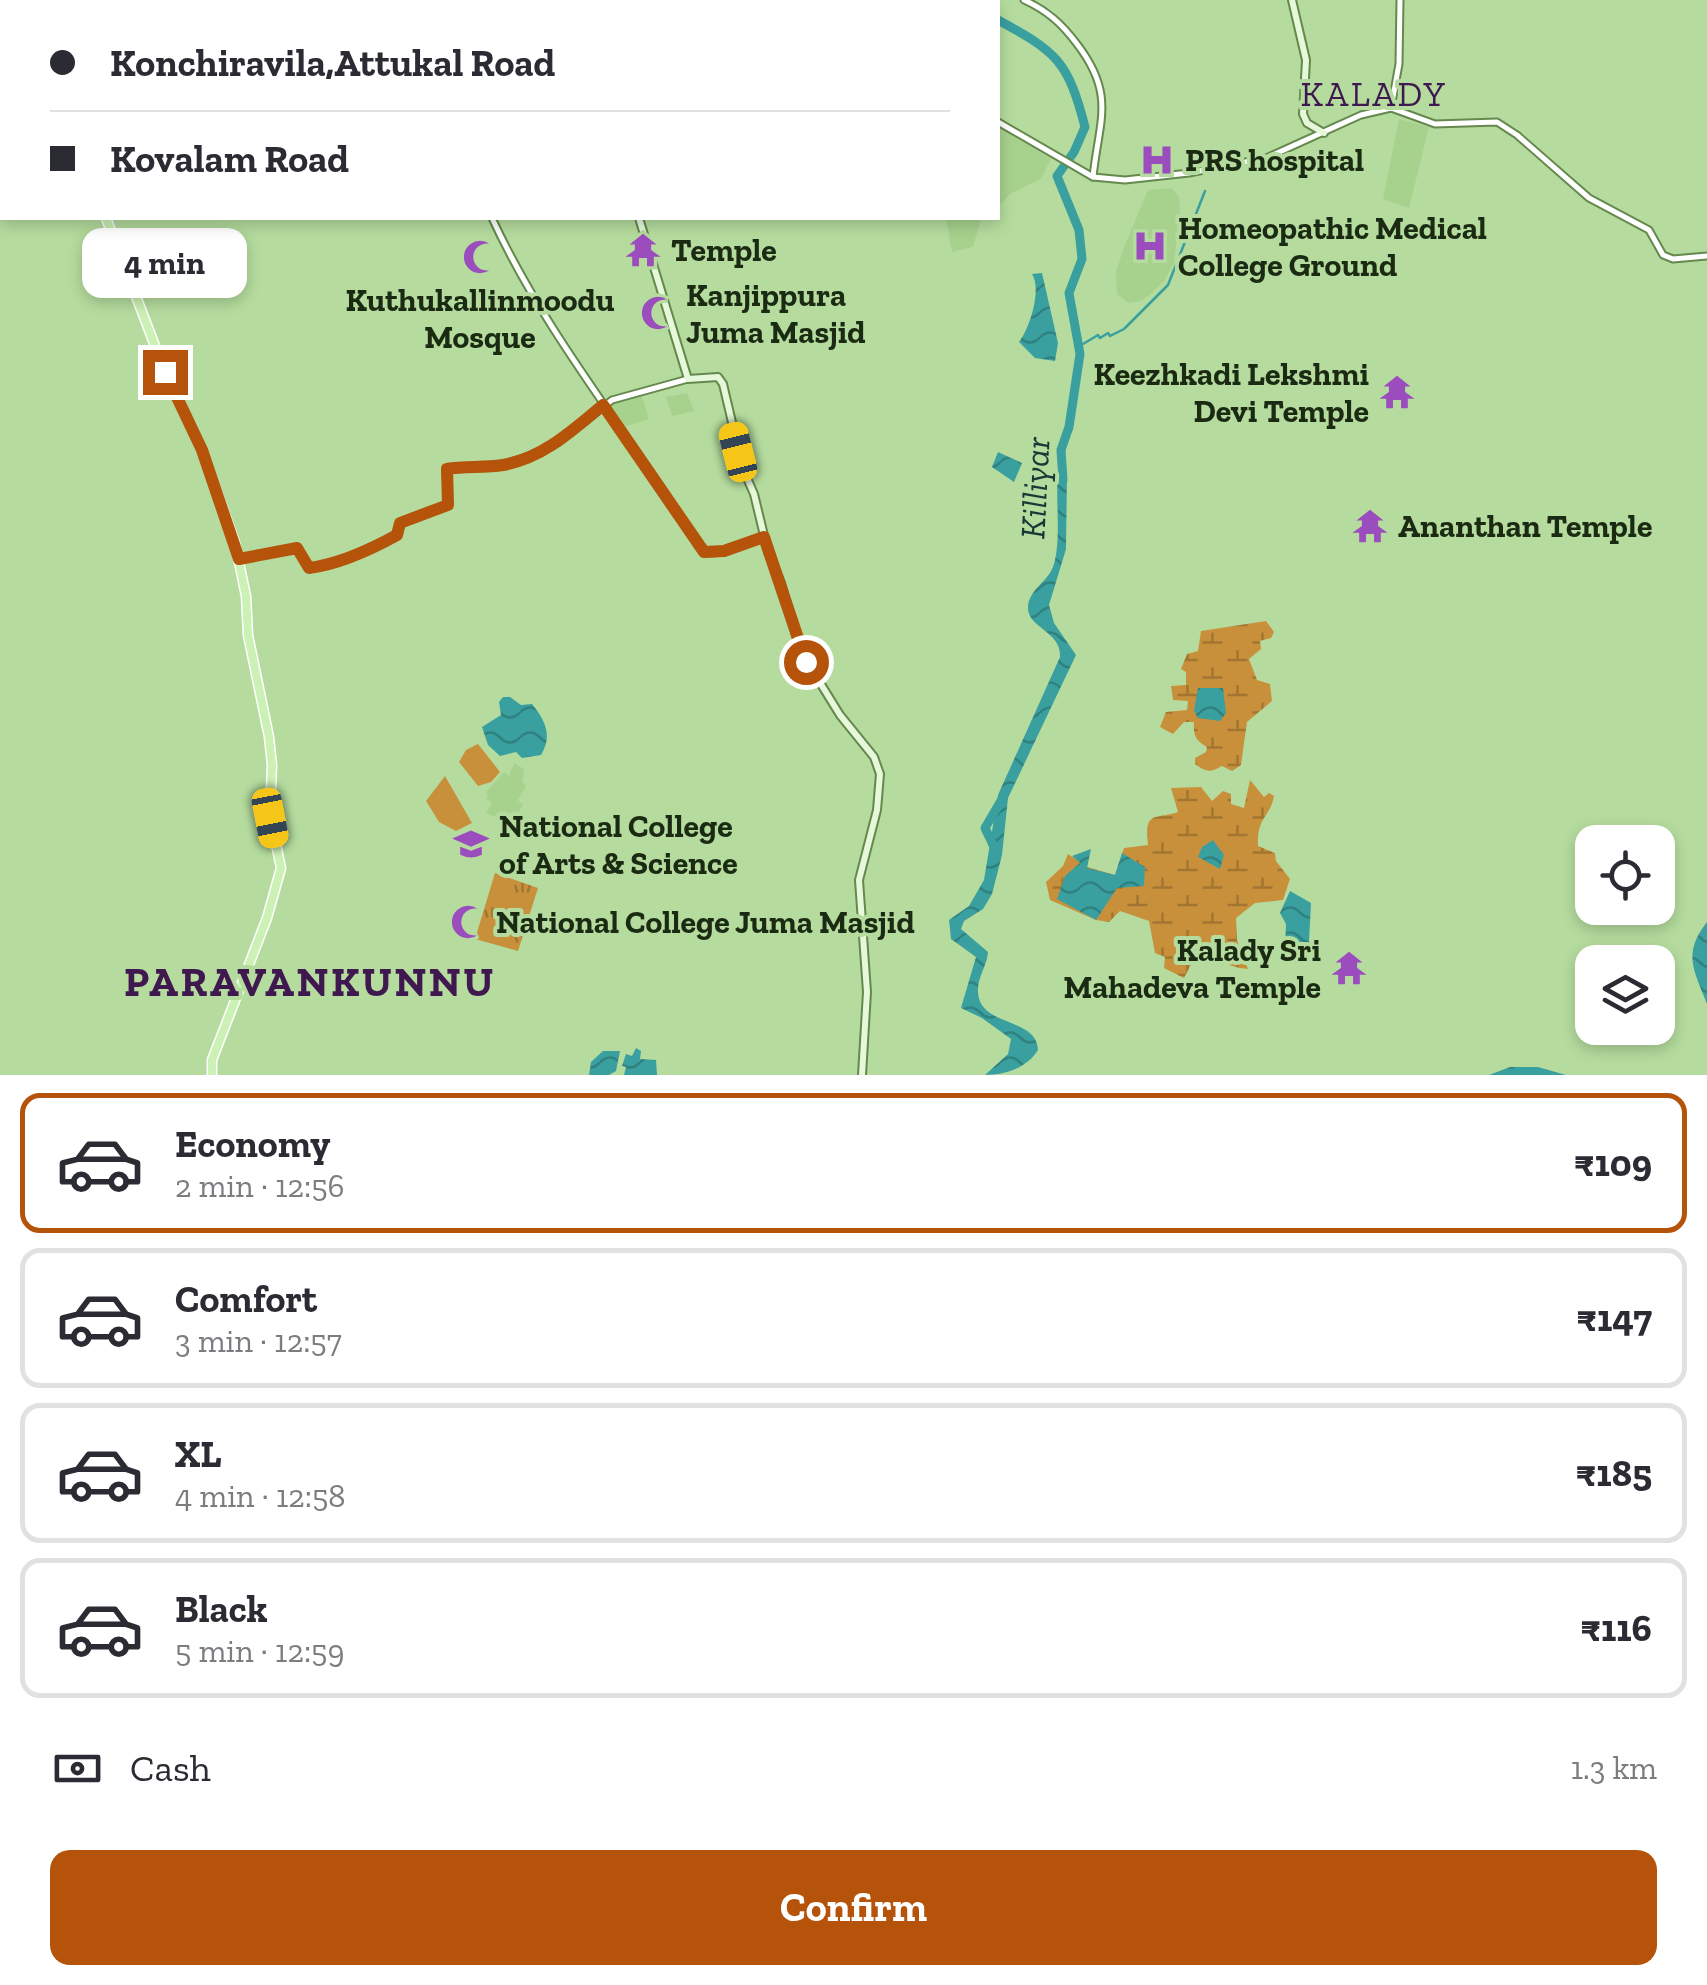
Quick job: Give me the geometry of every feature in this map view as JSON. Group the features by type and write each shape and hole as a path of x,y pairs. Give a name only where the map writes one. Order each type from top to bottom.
{"main road":[{"path":"1292,0 1306,60 1303,114 1307,122 1324,133"},
{"path":"107,220 165,372 202,450 239,559 248,635 269,737 270,815 281,868 267,918 214,1054 212,1075"},
{"path":"641,220 688,379 718,377 722,384 743,470 754,494 801,652 840,715 874,757 880,774 877,810 859,880 867,992 862,1075"}],"street":[{"path":"1024,0 1059,21 1096,68 1102,116 1093,177"},
{"path":"1391,108 1399,64 1400,0"},
{"path":"1000,123 1093,177 1125,180 1266,158 1361,114 1391,108 1435,124 1497,122 1589,198 1649,230 1662,256 1707,256"},
{"path":"493,220 524,285 704,552 724,551 764,537"},
{"path":"239,559 297,548 309,568 359,554 397,535 400,523 448,505 447,469 504,464 536,454 559,442 618,397 688,379"}],"shaded area":[{"path":"1399,119 1429,127 1409,208 1383,199"},
{"path":"1000,126 1051,159 1041,179 1010,194 1000,205"},
{"name":"Homeopathic Medical College Ground","path":"1171,188 1179,197 1180,212 1174,263 1152,293 1129,303 1117,294 1116,272 1123,250 1148,190"},
{"path":"946,220 980,220 973,247 952,252"},
{"path":"641,393 649,419 621,428 606,405"},
{"path":"687,393 694,411 672,416 666,397"},
{"path":"514,763 524,769 522,781 526,786 518,800 523,805 513,821 507,815 503,820 486,813 492,803 486,799 486,792 504,772 509,776"}],"green space":[{"path":"1266,621 1274,632 1271,638 1260,641 1261,649 1249,659 1257,680 1270,684 1272,701 1247,722 1241,765 1232,771 1222,766 1205,770 1195,764 1195,758 1206,752 1207,747 1196,737 1194,722 1184,722 1173,734 1160,727 1166,712 1187,710 1188,701 1173,700 1171,686 1186,685 1186,672 1181,669 1187,654 1198,651 1201,631"},
{"path":"478,744 500,772 491,782 478,786 459,762 466,750"},
{"path":"445,776 472,823 456,831 439,822 426,801"},
{"path":"1250,780 1264,797 1269,793 1274,796 1260,829 1258,846 1275,853 1276,861 1290,879 1283,900 1255,903 1236,918 1237,940 1248,969 1196,955 1184,978 1164,968 1165,957 1155,953 1149,921 1120,911 1109,922 1096,920 1050,900 1046,882 1063,866 1068,854 1087,867 1115,875 1124,848 1148,845 1149,821 1178,812 1171,788 1201,787 1212,801 1223,791 1231,794 1231,804 1244,808"},
{"path":"495,873 538,888 518,951 475,939"}],"water":[{"path":"1042,273 1058,343 1055,361 1035,358 1019,342 1033,308 1036,289 1032,274"},
{"path":"998,452 1022,463 1014,482 992,467"},
{"path":"1058,471 1067,472 1066,549 1049,605 1054,623 1076,655 1008,798 1002,855 992,894 983,909 964,921 961,929 988,952 978,987 981,1003 997,1017 1028,1032 1038,1050 1015,1069 985,1075 1008,1054 1011,1039 961,1008 976,957 951,939 949,920 969,906 984,880 998,795 1060,657 1056,641 1032,620 1028,606 1051,572 1056,557"},
{"path":"1198,688 1223,688 1226,713 1220,721 1198,718 1194,711"},
{"path":"503,697 521,705 532,704 541,716 547,735 541,755 522,758 516,752 500,756 488,745 482,727 501,715 499,702"},
{"path":"1213,840 1224,855 1220,869 1198,857 1202,847"},
{"path":"1091,849 1087,868 1115,875 1122,853 1145,867 1144,886 1117,888 1096,920 1057,899 1065,876 1080,863 1072,856"},
{"path":"1290,891 1311,903 1309,941 1314,952 1285,949 1286,924 1280,913"},
{"path":"1707,922 1707,1004 1695,972 1693,953"},
{"path":"636,1048 641,1051 640,1059 656,1060 657,1075 624,1075 626,1054 632,1056"},
{"path":"603,1051 620,1051 616,1071 589,1075 591,1062"},
{"path":"1510,1067 1538,1067 1566,1075 1489,1075"}],"waterway":[{"name":"Killiyar","path":"1000,21 1034,41 1057,61 1073,87 1085,127 1057,176 1079,230 1082,259 1069,293 1080,354 1069,427 1061,450 1063,480"},
{"path":"1078,347 1098,335 1110,336 1124,329 1168,285 1205,191"},
{"name":"Killiyar","path":"996,851 985,828 1002,799"}],"place":[{"name":"PRS hospital","path":"1157,160"},
{"name":"Homeopathic Medical College Ground","path":"1150,246"},
{"name":"Temple","path":"643,250"},
{"name":"Kuthukallinmoodu Mosque","path":"480,257"},
{"name":"Kanjippura Juma Masjid","path":"658,313"},
{"name":"Keezhkadi Lekshmi Devi Temple","path":"1397,392"},
{"name":"Ananthan Temple","path":"1370,526"},
{"name":"National College of Arts & Science","path":"471,844"},
{"name":"National College Juma Masjid","path":"468,922"},
{"name":"Kalady Sri Mahadeva Temple","path":"1349,968"}],"district":[{"name":"KALADY","path":"1374,94"},
{"name":"PARAVANKUNNU","path":"310,981"}],"route":[{"path":"165,372 202,450 239,559 300,548 309,568 372,548 397,535 400,523 448,505 447,469 504,464 536,454 559,442 603,405 704,552 724,551 764,537 806,662"}]}
